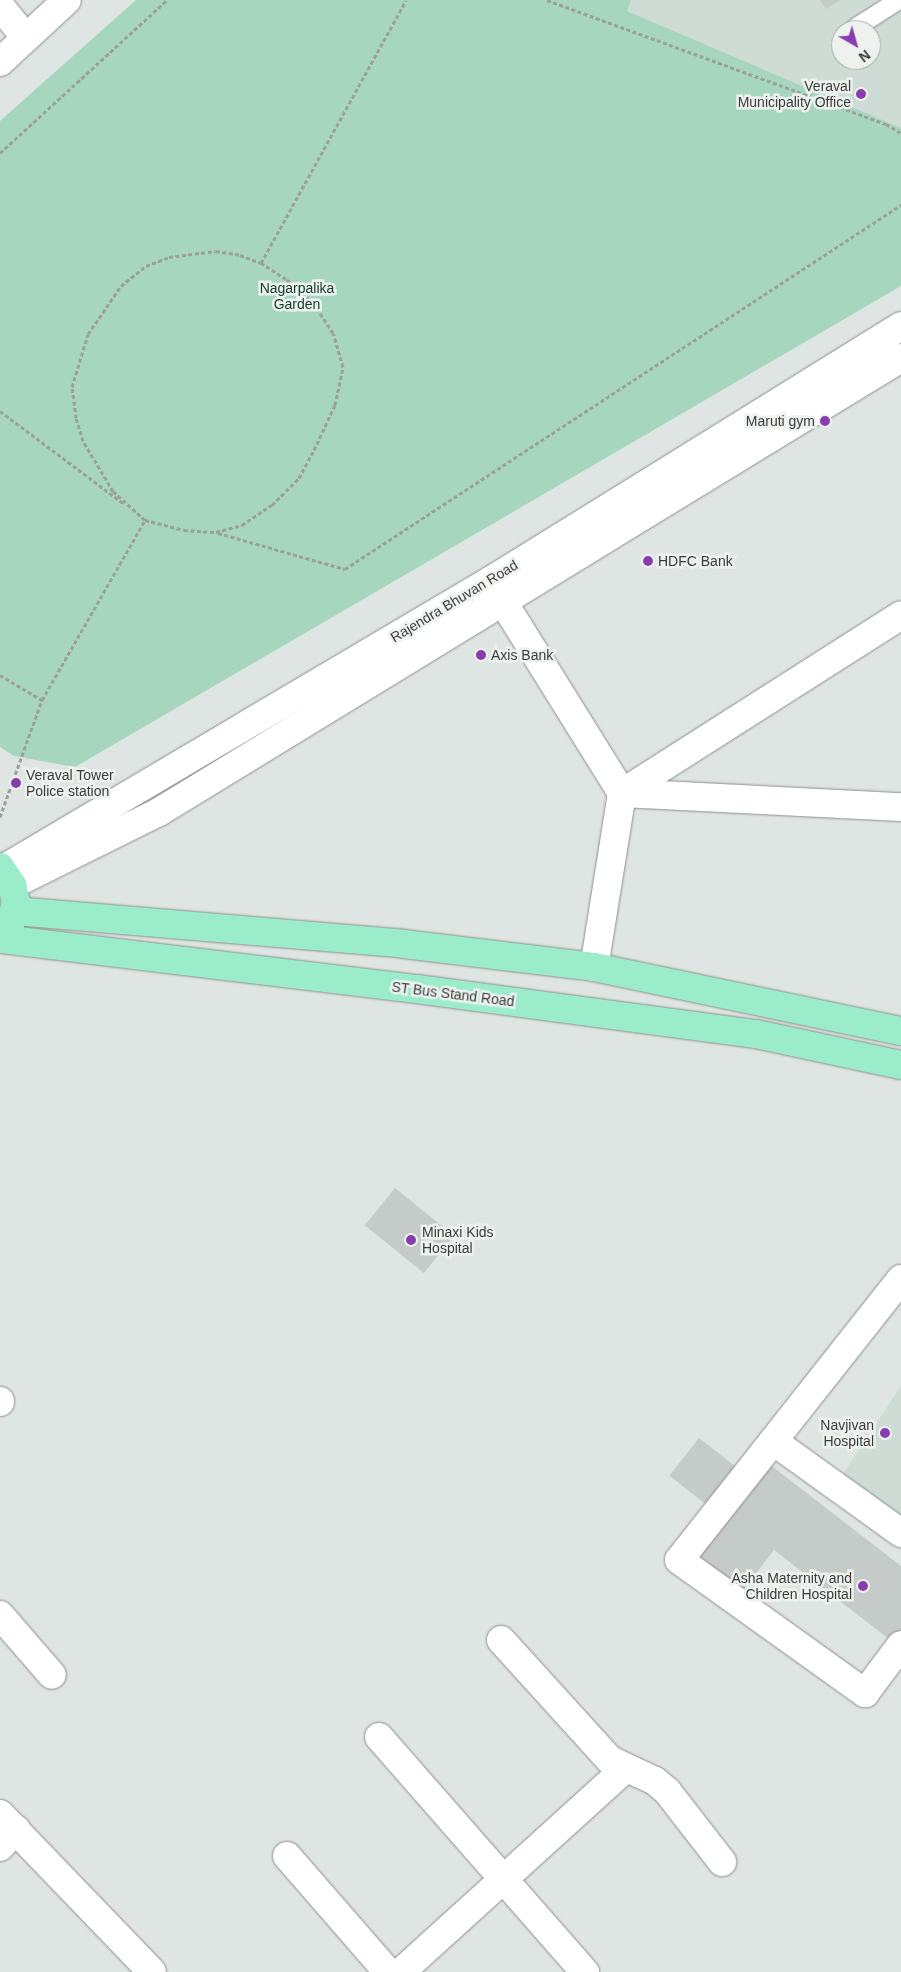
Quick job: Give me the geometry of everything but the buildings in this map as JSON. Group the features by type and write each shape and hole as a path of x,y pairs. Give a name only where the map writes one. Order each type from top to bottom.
{"main road":[{"path":"1,940 8,883 404,944 594,967 901,1031"},
{"name":"ST Bus Stand Road","path":"1,940 408,988 756,1034 901,1064"}],"street":[{"path":"0,62 67,0"},
{"path":"0,6 26,38"},
{"name":"Rajendra Bhuvan Road","path":"8,883 496,592 714,456 901,326"},
{"path":"714,456 901,358"},
{"path":"496,592 622,794 594,967"},
{"path":"622,794 901,615"},
{"path":"622,794 901,807"},
{"path":"901,1279 679,1560 865,1693 901,1645"},
{"path":"773,1441 901,1533"},
{"path":"0,1615 52,1675"},
{"path":"501,1640 592,1744 625,1769 649,1778 667,1791 722,1862"},
{"path":"379,1736 505,1878 585,1972"},
{"path":"401,1972 625,1769"},
{"path":"5,1830 152,1972"},
{"path":"287,1856 388,1972"}],"lane":[{"path":"868,20 899,0"}],"path":[{"path":"0,153 167,0"},
{"path":"261,262 406,0"},
{"path":"547,0 886,124 901,133"},
{"path":"0,412 145,520 184,530 216,532 345,569 901,205"},
{"path":"145,520 113,491 83,441 76,418 72,387 88,334 121,286 146,266 169,257 216,251 240,254 261,262 286,279 314,304 333,332 343,367 335,405 298,478 272,504 242,525 216,532"},
{"path":"0,817 42,700 145,520"},
{"path":"0,675 42,700"}],"shaded area":[{"name":"Veraval Municipality Office","path":"631,0 901,0 901,128 627,11"},
{"name":"Navjivan Hospital","path":"901,1386 901,1522 839,1480"}],"green space":[{"name":"Nagarpalika Garden","path":"136,0 631,0 627,11 901,128 901,286 75,767 14,756 0,747 0,121"}],"place":[{"name":"Veraval Municipality Office","path":"861,94"},
{"name":"Maruti gym","path":"825,421"},
{"name":"HDFC Bank","path":"648,561"},
{"name":"Axis Bank","path":"481,655"},
{"name":"Veraval Tower Police station","path":"16,783"},
{"name":"Minaxi Kids Hospital","path":"411,1240"},
{"name":"Navjivan Hospital","path":"885,1433"},
{"name":"Asha Maternity and Children Hospital","path":"863,1586"}]}
